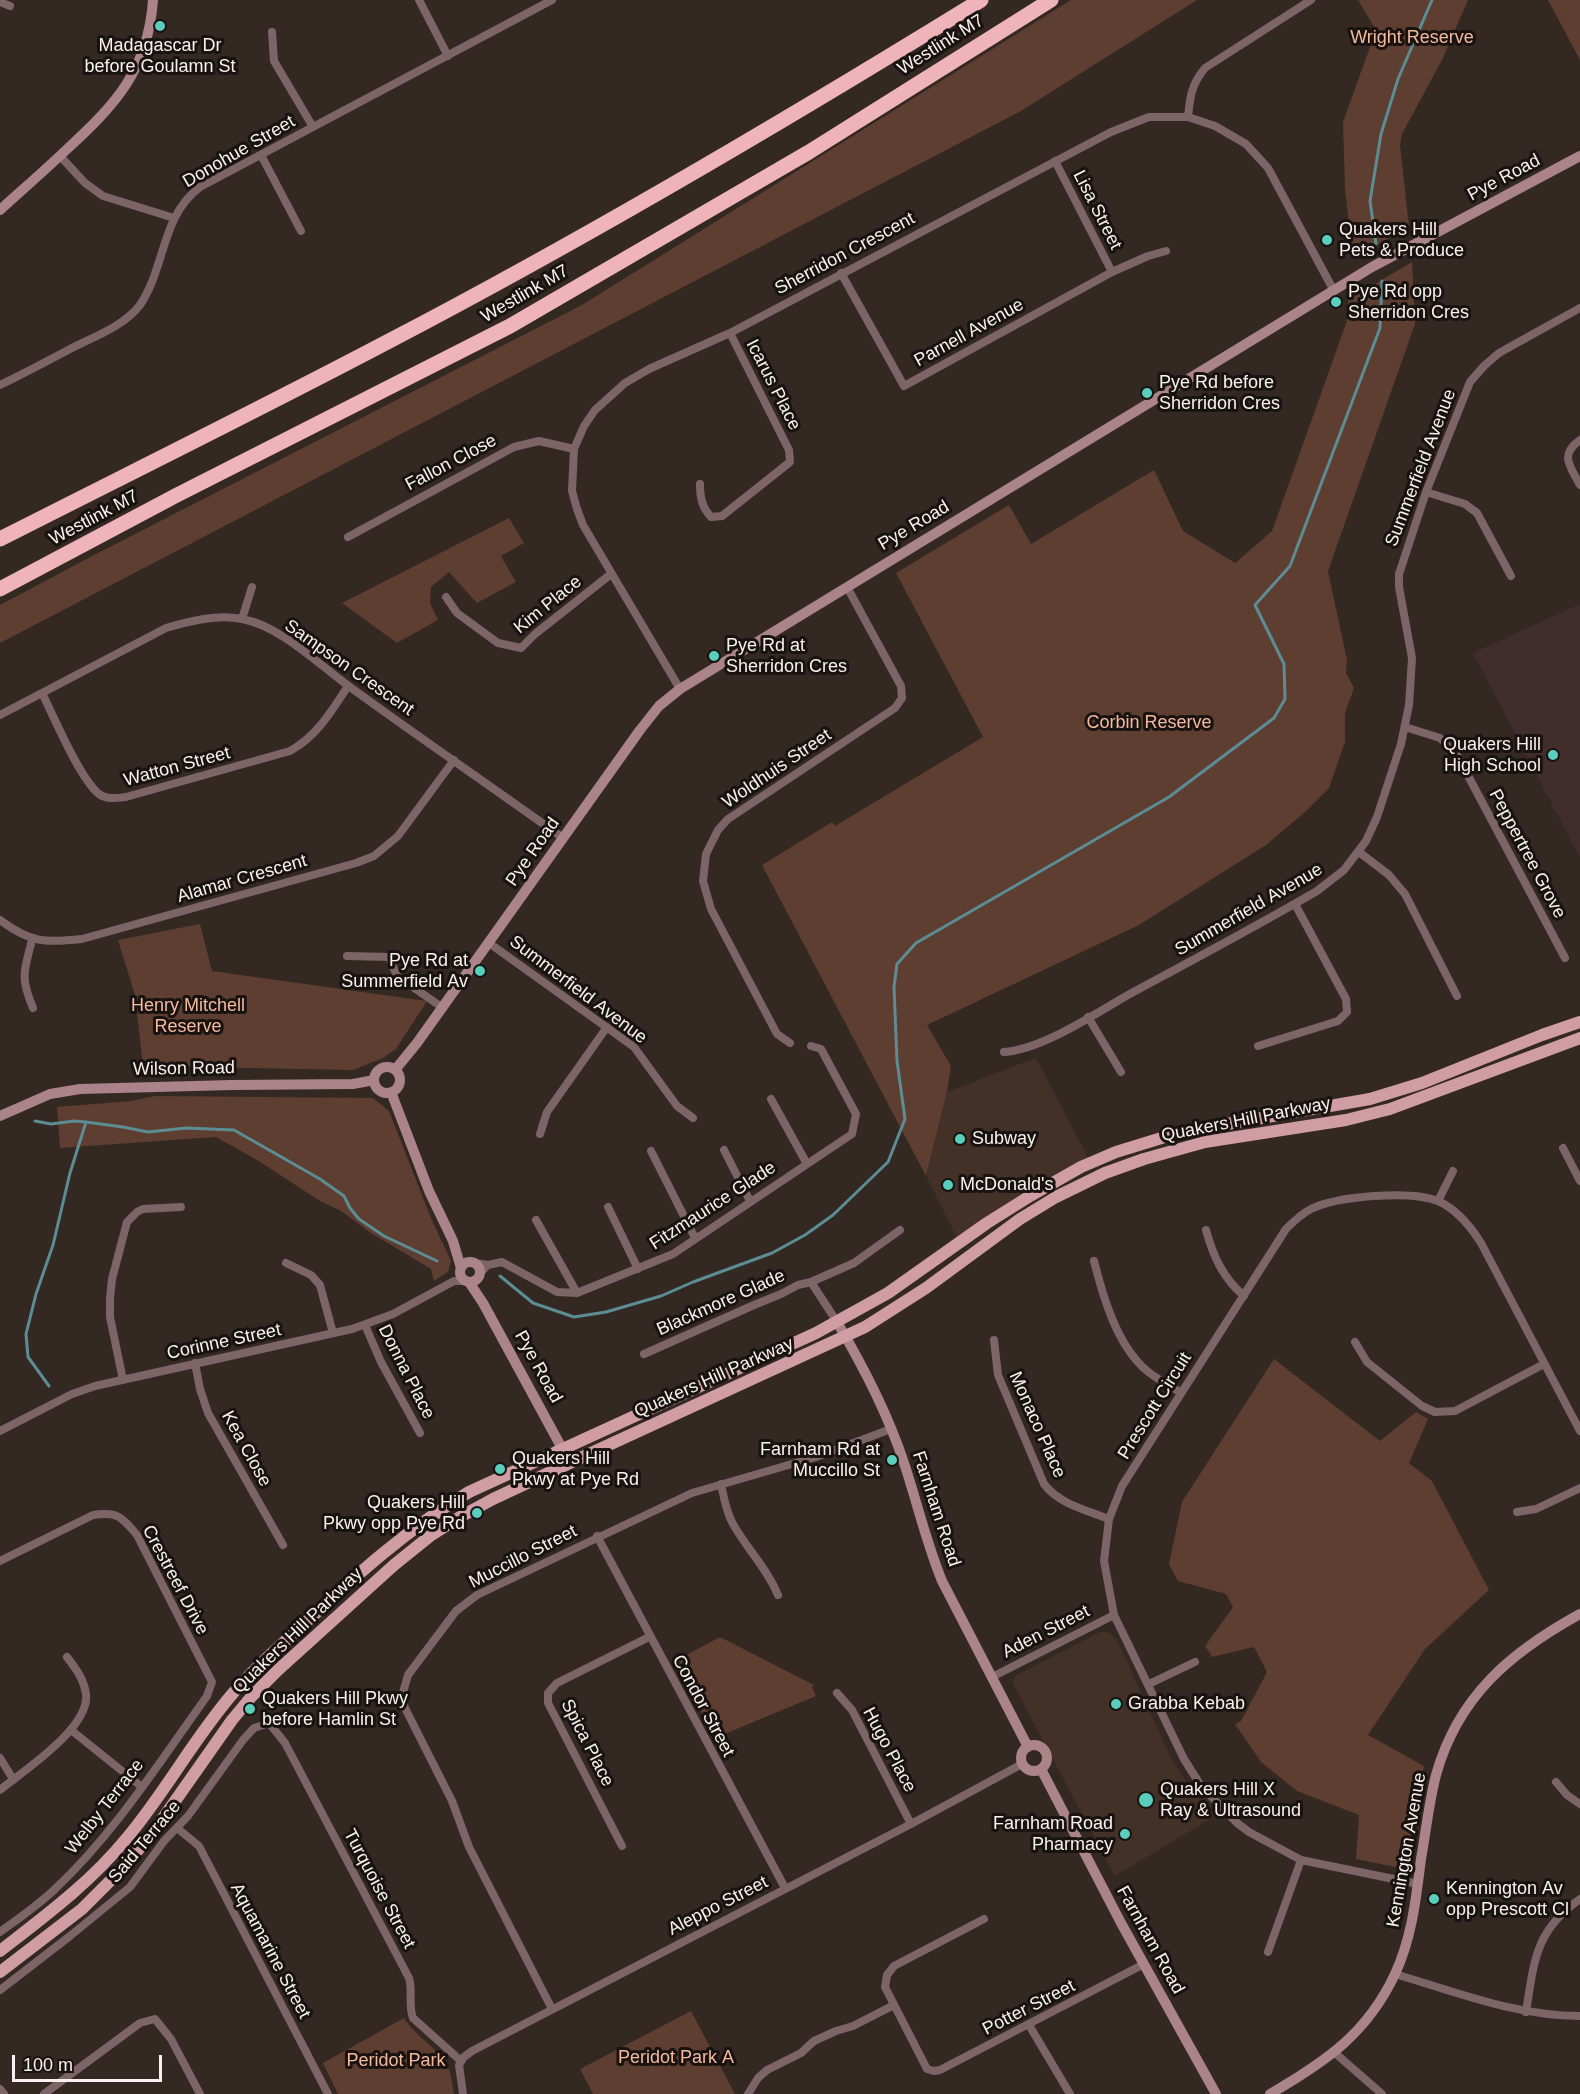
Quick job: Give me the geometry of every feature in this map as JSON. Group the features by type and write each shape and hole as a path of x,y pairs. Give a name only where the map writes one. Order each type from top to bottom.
{"highway":[{"name":"Westlink M7","path":"0,539 392,339 577,238 875,66 981,0"},
{"name":"Westlink M7","path":"0,589 177,495 510,326 809,152 1051,0"}],"main road":[{"name":"Quakers Hill Parkway","path":"0,1951 58,1906 107,1862 128,1837 234,1691 370,1564 409,1531 469,1492 837,1322 888,1293 987,1223 1030,1196 1081,1167 1116,1152 1181,1132 1371,1099 1422,1083 1580,1022"},
{"name":"Quakers Hill Parkway","path":"0,1972 82,1909 122,1870 154,1832 232,1720 252,1696 394,1565 430,1536 460,1517 570,1463 846,1337 916,1294 1020,1219 1056,1197 1105,1173 1144,1159 1205,1142 1346,1120 1390,1109 1580,1038"}],"street":[{"path":"2,205 98,121 126,86 147,41 153,0"},
{"path":"419,0 448,56"},
{"name":"Donohue Street","path":"0,385 114,327 138,307 153,284 174,218 187,197 261,155 552,0"},
{"path":"1188,117 1190,95 1195,80 1205,68 1311,0"},
{"path":"0,2 10,6"},
{"path":"272,32 274,60 313,127"},
{"name":"Sherridon Crescent","path":"680,689 583,525 572,491 574,449 584,426 595,410 625,383 649,369 730,333 1055,161 1149,117 1188,117 1215,126 1233,135 1258,156 1277,184 1334,291"},
{"path":"261,155 301,231"},
{"path":"60,156 85,183 102,196 174,218"},
{"name":"Pye Road","path":"395,1070 443,1008 649,717 680,689 1393,255 1580,156"},
{"name":"Lisa Street","path":"1055,161 1112,272"},
{"name":"Parnell Avenue","path":"841,273 904,386 1112,272 1148,256 1166,252"},
{"name":"Summerfield Avenue","path":"1004,1052 1021,1051 1032,1047 1295,904 1336,878 1359,852 1377,818 1405,727 1409,705 1412,658 1399,587 1399,574 1426,492 1470,382 1499,353 1580,308"},
{"name":"Icarus Place","path":"700,484 700,498 705,510 711,517 722,516 790,462 789,450 730,333"},
{"path":"1580,440 1570,447 1568,460 1580,485"},
{"name":"Fallon Close","path":"348,537 514,447 539,441 574,449"},
{"path":"1426,492 1465,504 1477,513 1511,576"},
{"name":"Kim Place","path":"446,597 457,613 498,643 520,648 611,574"},
{"path":"242,619 252,587"},
{"path":"847,587 901,686 902,698 911,700"},
{"name":"Sampson Crescent","path":"0,715 166,628 192,620 242,619 263,626 287,640 348,686 563,838"},
{"name":"Watton Street","path":"42,693 83,773 101,795 112,799 290,751 305,743 317,732 348,686"},
{"name":"Woldhuis Street","path":"790,1043 777,1034 711,909 702,881 705,854 718,830 728,819 895,708 902,698"},
{"name":"Peppertree Grove","path":"1405,727 1440,738 1457,755 1565,958"},
{"name":"Alamar Crescent","path":"32,940 82,939 356,863 374,856 398,836 454,760"},
{"path":"1359,852 1389,876 1405,894 1457,996"},
{"path":"1258,1046 1338,1022 1347,1012 1346,999 1295,904"},
{"path":"0,920 32,940 24,968 24,987 33,1008"},
{"name":"Summerfield Avenue","path":"489,944 607,1027 640,1054 677,1106 693,1118"},
{"path":"348,956 389,957 397,976 443,1008"},
{"path":"1088,1017 1120,1072"},
{"path":"540,1134 547,1112 607,1027"},
{"name":"Fitzmaurice Glade","path":"577,1293 673,1254 852,1134 856,1114 821,1049 811,1046"},
{"path":"387,1067 395,1070 399,1082 391,1092 380,1091 374,1080 379,1069 387,1067"},
{"name":"Wilson Road","path":"0,1116 50,1094 80,1089 353,1084 374,1080"},
{"name":"Pye Road","path":"391,1092 429,1191 453,1241 462,1277 483,1303 570,1463"},
{"path":"771,1099 807,1164"},
{"path":"1563,1148 1580,1181"},
{"path":"724,1150 750,1201"},
{"path":"651,1151 695,1238"},
{"path":"1438,1201 1453,1171"},
{"name":"Prescott Circuit","path":"1418,1884 1301,1860 1249,1832 1237,1823 1201,1786 1184,1759 1114,1615 1104,1561 1109,1519 1122,1486 1286,1229 1310,1210 1326,1204 1382,1195 1405,1195 1438,1201 1459,1216 1478,1238 1580,1431"},
{"path":"123,1380 110,1317 110,1299 112,1279 127,1222 143,1209 180,1207"},
{"path":"608,1207 638,1269"},
{"path":"536,1220 577,1293"},
{"name":"Blackmore Glade","path":"644,1354 850,1264 900,1230"},
{"path":"1206,1230 1214,1255 1226,1277 1244,1296"},
{"name":"Pye Road","path":"453,1241 479,1268 483,1303"},
{"path":"1094,1261 1109,1312 1133,1355 1148,1371 1181,1393"},
{"path":"454,1281 465,1264 479,1268 502,1262 558,1292 577,1293"},
{"path":"286,1263 310,1275 320,1285 333,1333"},
{"path":"467,1281 476,1280 479,1268"},
{"name":"Farnham Road","path":"814,1280 846,1337 891,1429 932,1556 957,1611 1028,1747"},
{"name":"Corinne Street","path":"0,1431 72,1394 95,1386 364,1325 393,1314 454,1281 467,1281"},
{"name":"Donna Place","path":"364,1325 381,1362 420,1433"},
{"name":"Monaco Place","path":"994,1340 995,1366 998,1375 1044,1484 1053,1495 1062,1501 1109,1519"},
{"path":"1355,1342 1367,1362 1422,1406 1435,1412 1455,1411 1544,1364"},
{"name":"Kea Close","path":"195,1363 208,1413 283,1545"},
{"name":"Muccillo Street","path":"552,2009 469,1847 452,1801 407,1713 402,1696 408,1675 456,1611 477,1595 597,1536 692,1493 816,1457 891,1429"},
{"path":"721,1484 733,1525 768,1574 778,1595"},
{"path":"1517,1512 1536,1509 1580,1488"},
{"name":"Crestreef Drive","path":"0,1561 93,1515 106,1512 118,1515 137,1535 212,1682"},
{"name":"Condor Street","path":"597,1536 784,1888"},
{"name":"Kennington Avenue","path":"1270,2094 1335,2053 1370,2016 1395,1974 1406,1946 1429,1806 1437,1773 1447,1744 1463,1714 1480,1691 1514,1656 1551,1630 1580,1614"},
{"name":"Aden Street","path":"992,1677 1114,1615"},
{"name":"Spica Place","path":"622,1846 548,1703 548,1693 557,1683 649,1637"},
{"path":"0,1790 56,1746 71,1731 81,1715 87,1697 82,1677 68,1657"},
{"path":"1149,1684 1195,1662"},
{"name":"Welby Terrace","path":"0,1932 37,1905 96,1846 142,1787 207,1696 212,1682"},
{"name":"Hugo Place","path":"837,1693 852,1710 911,1824"},
{"name":"Said Terrace","path":"0,1990 130,1887 243,1740 254,1728 269,1723"},
{"name":"Turquoise Street","path":"269,1723 285,1743 409,1978 412,1988 410,2011 413,2018 461,2061"},
{"path":"71,1731 142,1787"},
{"path":"1037,1746 1046,1753 1047,1760 1041,1769 1030,1771 1022,1764 1021,1756 1028,1747 1037,1746"},
{"path":"0,1758 13,1779"},
{"name":"Aleppo Street","path":"461,2061 472,2051 911,1824 1022,1764"},
{"name":"Farnham Road","path":"1041,1769 1216,2094"},
{"path":"1556,1782 1567,1795 1580,1804"},
{"name":"Aquamarine Street","path":"177,1828 199,1846 328,2094"},
{"path":"1268,1952 1301,1860"},
{"path":"1526,2012 1539,1946 1558,1917 1580,1899"},
{"path":"748,2094 758,2078 767,2070 801,2053 814,2041 854,2026 894,2005 885,1987 887,1975 894,1966 984,1919"},
{"name":"Potter Street","path":"894,2005 927,2069 934,2072 1144,1964"},
{"path":"1395,1974 1526,2012 1554,2016 1580,2016"},
{"path":"45,2094 140,2022 156,2019 171,2039 200,2094"},
{"path":"1029,2025 1070,2094"},
{"path":"1335,2053 1382,2094"},
{"path":"461,2061 458,2070 463,2094"},
{"path":"0,2089 4,2094"}],"shaded area":[{"name":"Quakers Hill High School","path":"1580,604 1580,858 1473,653"},
{"path":"1036,1058 1091,1163 959,1242 926,1176 947,1092"},
{"path":"1105,1631 1117,1640 1171,1758 1193,1792 1215,1816 1115,1876 1013,1684 1015,1676"}],"green space":[{"path":"1071,0 1197,0 1021,111 0,643 0,605 582,305"},
{"name":"Wright Reserve","path":"1358,0 1468,0 1442,60 1402,134 1400,145 1409,227 1353,258 1345,189 1343,122 1376,30"},
{"path":"1548,0 1580,0 1580,60"},
{"name":"Corbin Reserve","path":"1412,262 1415,324 1328,571 1347,660 1346,673 1354,688 1345,713 1345,742 1329,788 1266,845 1139,925 927,1025 951,1066 947,1092 926,1176 762,865 832,822 835,826 983,737 896,573 1009,505 1031,544 1154,470 1183,531 1235,563 1272,531 1349,315 1348,300"},
{"path":"509,518 524,543 501,556 516,582 477,603 449,572 431,587 430,603 438,620 397,643 342,603"},
{"name":"Henry Mitchell Reserve","path":"200,924 212,971 427,1001 396,1049 383,1058 353,1070 143,1066 135,995 118,940"},
{"path":"155,1096 373,1098 389,1111 431,1218 451,1261 448,1272 434,1281 431,1269 371,1233 341,1211 320,1201 257,1160 216,1137 60,1148 57,1107 131,1101"},
{"path":"1274,1359 1380,1441 1416,1412 1428,1419 1409,1463 1432,1481 1489,1590 1425,1649 1368,1735 1424,1766 1416,1799 1407,1863 1400,1868 1356,1859 1359,1815 1297,1791 1261,1762 1235,1724 1241,1721 1267,1672 1254,1647 1212,1657 1205,1646 1233,1607 1226,1594 1178,1581 1169,1564 1182,1502"},
{"path":"720,1637 814,1685 812,1687 816,1696 715,1738 675,1661"},
{"name":"Peridot Park A","path":"691,2011 735,2094 593,2094 580,2069"},
{"name":"Peridot Park","path":"404,2018 447,2065 454,2094 338,2094 323,2063"}],"waterway":[{"path":"1376,244 1370,201 1381,134 1398,79 1432,0"},
{"path":"500,1276 533,1303 574,1317 606,1312 661,1296 772,1253 805,1235 833,1215 888,1162 905,1119 897,1061 894,987 897,964 916,943 1169,797 1274,718 1285,699 1284,664 1255,605 1290,566 1380,328 1382,281"},
{"path":"35,1121 51,1124 86,1122 148,1132 186,1128 234,1130 320,1179 344,1196 359,1219 384,1236 437,1261"},
{"path":"49,1386 28,1357 26,1334 86,1122"}],"place":[{"name":"Madagascar Dr before Goulamn St","path":"160,26"},
{"name":"Quakers Hill Pets & Produce","path":"1327,240"},
{"name":"Pye Rd opp Sherridon Cres","path":"1336,302"},
{"name":"Pye Rd before Sherridon Cres","path":"1147,393"},
{"name":"Pye Rd at Sherridon Cres","path":"714,656"},
{"name":"Quakers Hill High School","path":"1553,755"},
{"name":"Pye Rd at Summerfield Av","path":"480,971"},
{"name":"Subway","path":"960,1139"},
{"name":"McDonald's","path":"948,1185"},
{"name":"Farnham Rd at Muccillo St","path":"892,1460"},
{"name":"Quakers Hill Pkwy at Pye Rd","path":"500,1469"},
{"name":"Quakers Hill Pkwy opp Pye Rd","path":"477,1513"},
{"name":"Grabba Kebab","path":"1116,1704"},
{"name":"Quakers Hill Pkwy before Hamlin St","path":"250,1709"},
{"name":"Quakers Hill X Ray & Ultrasound","path":"1146,1800"},
{"name":"Farnham Road Pharmacy","path":"1125,1834"},
{"name":"Kennington Av opp Prescott Cl","path":"1434,1899"}]}
